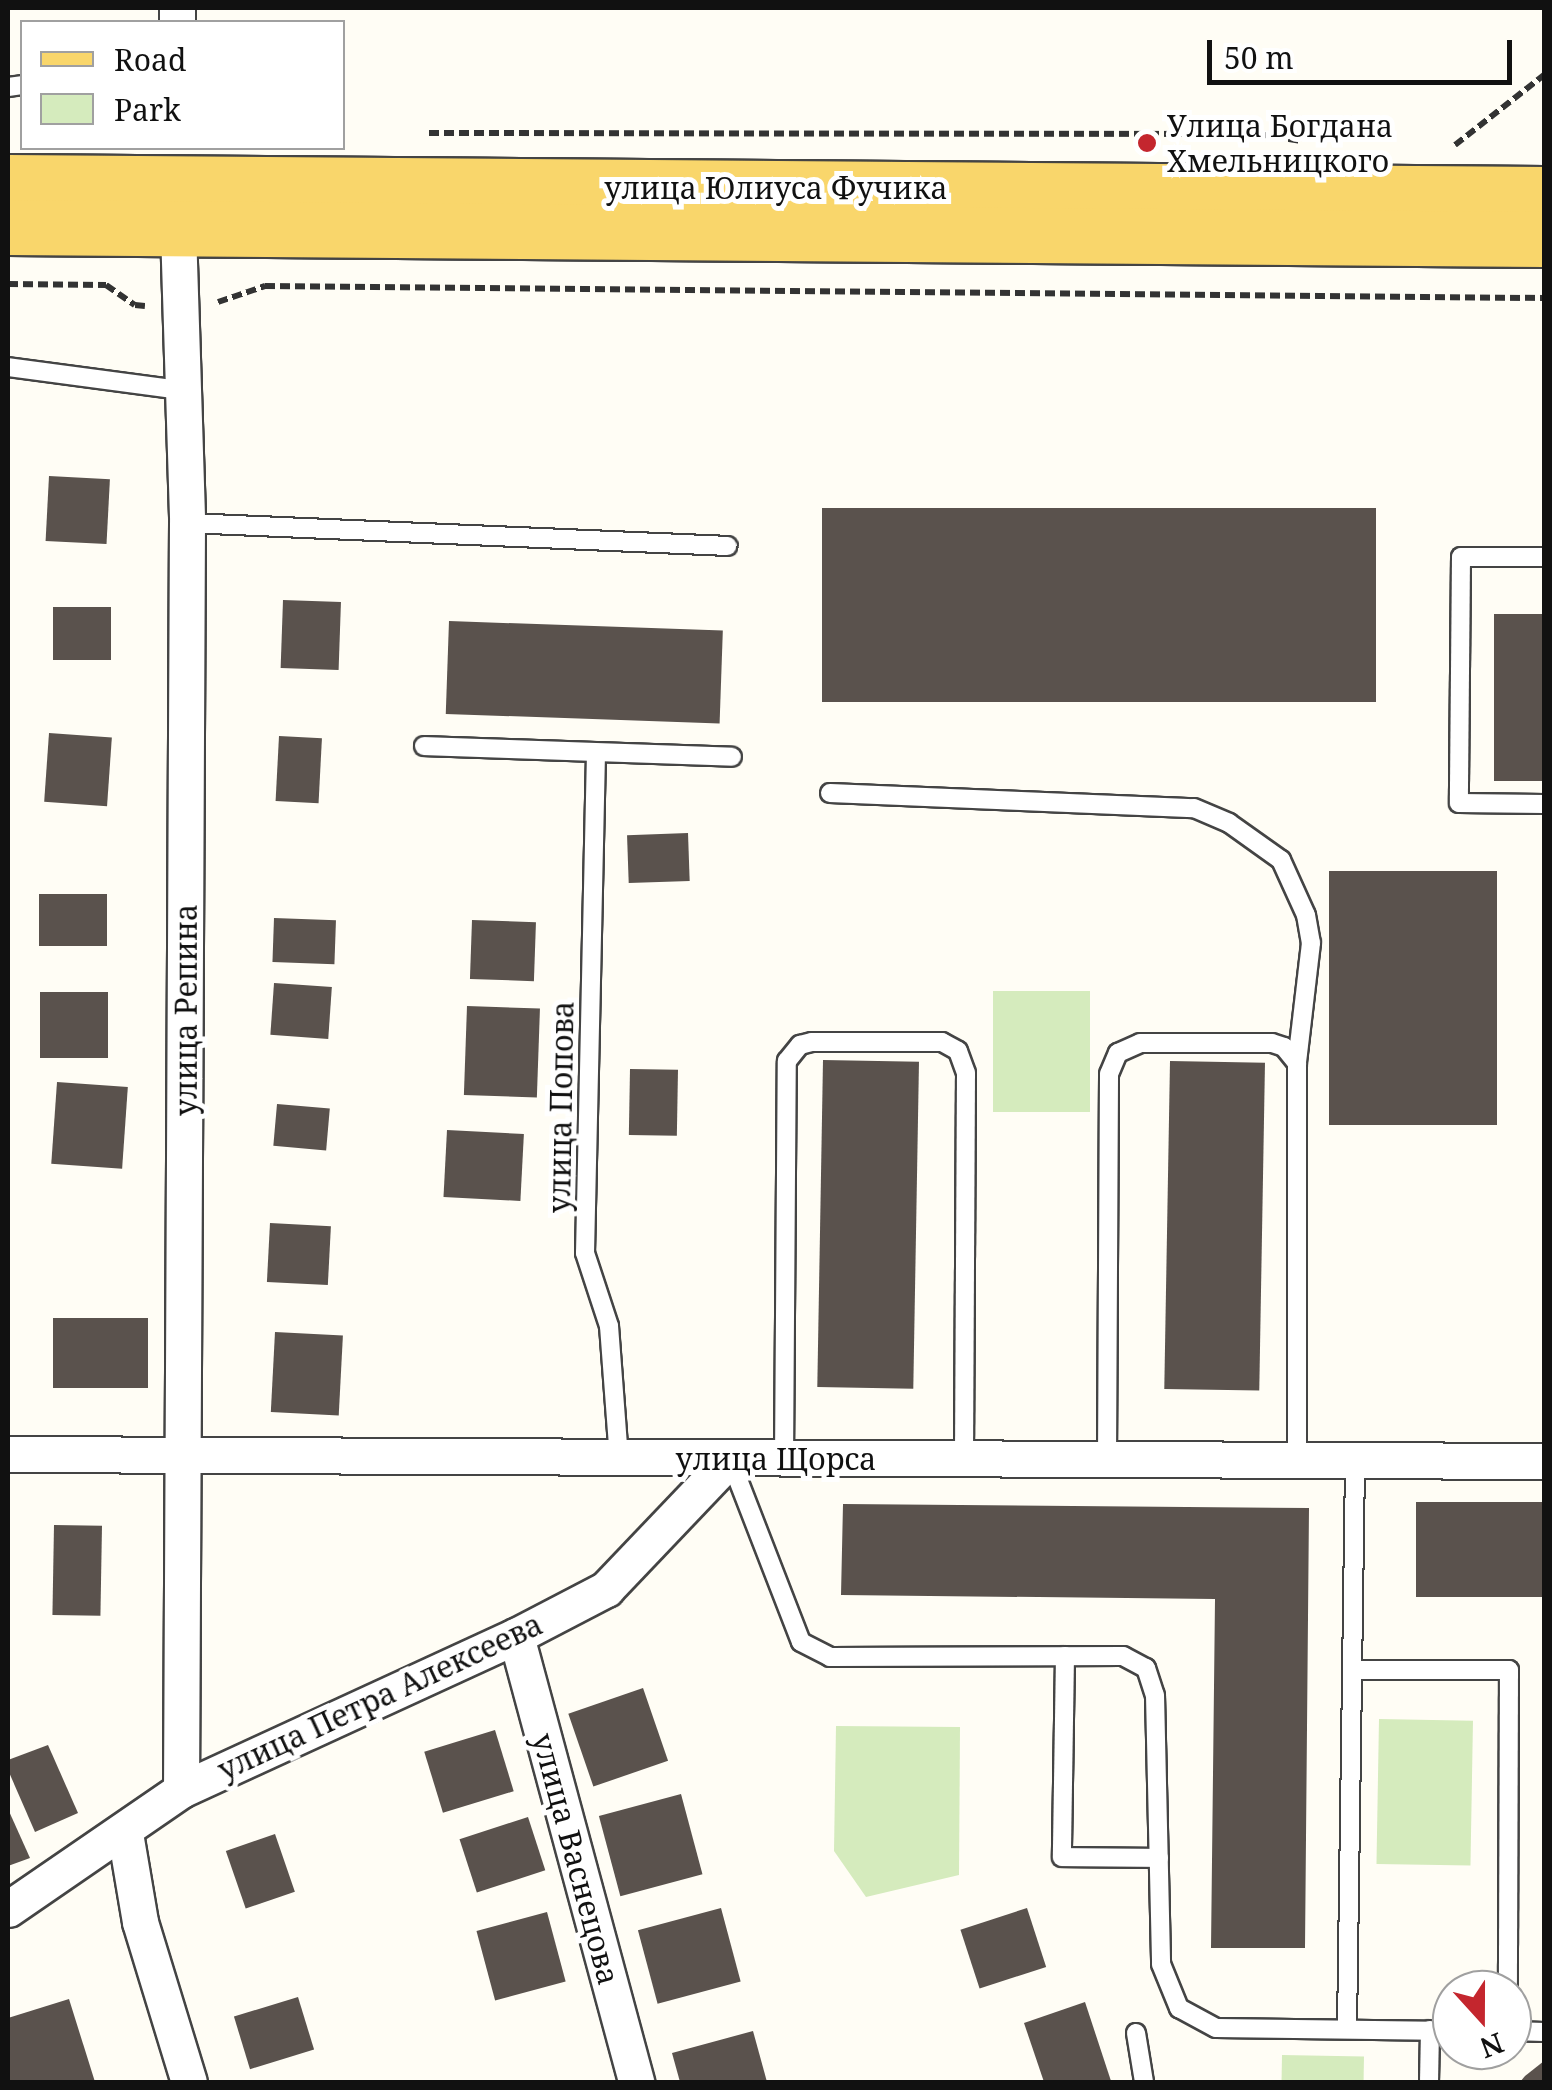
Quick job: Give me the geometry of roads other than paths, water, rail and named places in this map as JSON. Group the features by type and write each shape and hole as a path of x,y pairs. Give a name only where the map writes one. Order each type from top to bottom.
{"main road":[{"name":"улица Юлиуса Фучика","path":"8,182 1544,239"},
{"name":"улица Юлиуса Фучика","path":"8,228 176,187 1544,194"}],"street":[{"name":"улица Репина","path":"176,187 187,524 181,1790"},
{"name":"улица Щорса","path":"8,1454 185,1458 1544,1461"},
{"name":"улица Петра Алексеева","path":"8,1909 124,1833 181,1790 516,1636 606,1589 730,1459"},
{"name":"улица Васнецова","path":"516,1636 636,2082"},
{"path":"124,1833 140,1922 188,2082"}],"lane":[{"path":"8,367 181,390"},
{"path":"187,524 728,546"},
{"path":"1544,557 1461,557 1460,803 1544,804"},
{"path":"424,746 732,756"},
{"name":"улица Попова","path":"596,753 586,1253 609,1326 619,1459"},
{"path":"830,793 1194,808 1229,823 1281,860 1306,915 1311,943 1297,1064 1297,1460"},
{"path":"784,1459 787,1061 800,1044 812,1042 942,1042 958,1051 966,1073 964,1460"},
{"path":"1107,1460 1112,1064 1118,1053 1140,1043 1272,1043 1284,1047 1297,1064"},
{"path":"730,1459 801,1642 830,1658 1123,1656 1146,1668 1155,1695 1161,1964 1178,2008 1216,2028 1430,2030 1429,2082"},
{"path":"1348,2029 1355,1460"},
{"path":"1065,1656 1062,1857 1159,1858"},
{"path":"1352,1670 1510,1670 1508,1970"},
{"path":"1136,2033 1144,2082"}],"place":[{"name":"Улица Богдана Хмельницкого","path":"1147,143"}]}
